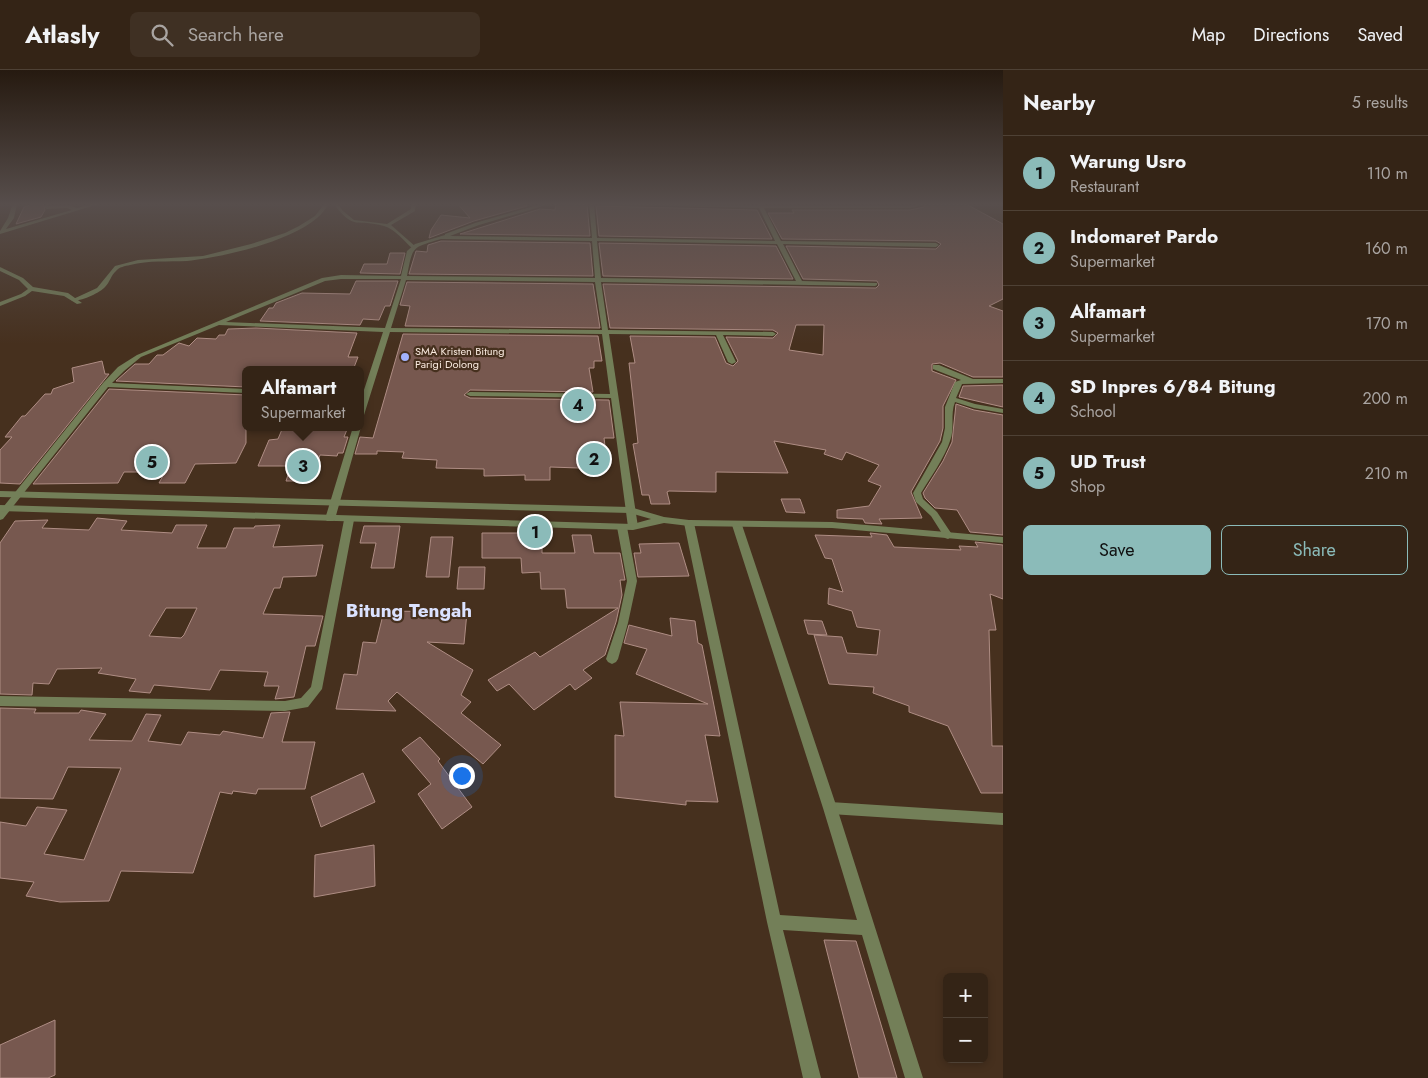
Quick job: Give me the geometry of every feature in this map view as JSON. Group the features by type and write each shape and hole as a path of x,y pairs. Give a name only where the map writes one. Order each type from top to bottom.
{"street":[{"path":"364,394 404,278 411,250"},
{"path":"595,250 630,510 627,527 632,581 623,623 612,659"},
{"path":"783,250 800,283"},
{"path":"0,269 20,278 31,289"},
{"path":"0,517 4,508 19,495 106,385 121,369 139,356 324,279 404,278 875,284"},
{"path":"0,304 23,295 31,289 66,294 76,301"},
{"path":"218,324 387,330 773,334"},
{"path":"719,334 732,362"},
{"path":"936,367 970,381"},
{"path":"948,536 934,514 916,496 946,442 949,428 949,407 959,382 1003,381"},
{"path":"106,385 242,391"},
{"path":"470,394 614,396"},
{"path":"952,398 974,406 1003,410"},
{"path":"330,519 356,431"},
{"path":"0,494 630,510 664,520 689,524 832,525 1003,540"},
{"path":"4,508 627,527 664,520"},
{"path":"0,701 285,706 304,703 316,689 349,520"},
{"path":"689,524 774,922 812,1078"},
{"path":"737,525 830,808 914,1078"},
{"path":"774,922 867,928"}],"lane":[{"path":"76,301 102,287 109,280 110,273 119,266 135,262 204,257 231,250"},
{"path":"830,808 1003,819"}],"building":[{"path":"427,250 591,250 593,276 409,274 416,251 427,252"},
{"path":"600,250 778,250 793,279 603,276"},
{"path":"788,250 1003,250 1003,299 989,306 1003,311 1003,377 973,377 940,363 932,364 932,371 956,380 943,406 943,428 940,441 911,492 922,518 879,519 882,524 865,523 863,519 837,518 837,510 869,506 881,486 868,481 879,465 846,452 842,460 824,454 826,450 774,441 788,473 716,472 716,492 669,491 667,492 670,504 651,504 649,495 642,495 633,444 638,443 629,363 635,363 630,336 715,337 726,363 733,366 738,361 726,337 773,338 778,333 773,330 610,328 603,284 876,288 879,285 877,281 803,279","holes":["796,325 824,325 823,355 789,350"]},
{"path":"390,253 405,253 400,274 360,273 364,264 387,264"},
{"path":"356,281 398,281 390,306 385,306 379,320 363,319 360,325 260,321 269,308 273,308 276,303 302,293 350,294"},
{"path":"407,282 593,284 600,328 405,326 410,306 400,305"},
{"path":"256,328 357,333 348,357 358,357 355,366 242,366 242,387 116,381 135,364 149,364 157,355 163,355 179,343 189,346 197,338 216,339 219,335 225,335 228,329"},
{"path":"403,334 598,336 602,361 594,361 594,368 589,368 593,392 470,390 464,395 470,398 609,400 614,438 604,438 608,469 550,467 550,480 525,480 525,475 484,476 484,469 436,468 437,460 402,458 404,452 377,451 377,454 355,454 360,437 373,438"},
{"path":"102,361 105,374 109,374 20,484 0,483 0,450 12,437 5,437 22,416 25,416 45,394 51,394 53,389 74,382 72,368"},
{"path":"1003,385 1003,407 959,397 963,386"},
{"path":"109,389 242,395 242,431 246,431 246,443 236,463 195,464 185,483 159,483 165,472 124,472 118,483 33,484"},
{"path":"956,404 974,410 1003,415 1003,535 970,532 957,510 935,508 925,498 923,493 943,461 952,442"},
{"path":"281,431 346,431 344,437 348,437 343,453 338,453 337,456 320,455 312,481 286,481 291,466 258,466 269,440 278,439"},
{"path":"781,499 800,499 805,513 786,512"},
{"path":"97,518 127,521 121,530 172,533 176,525 207,525 197,548 226,548 234,528 280,525 273,547 323,545 316,576 283,577 280,588 274,588 263,614 323,616 315,646 306,646 294,697 275,699 279,686 264,686 268,672 220,670 210,690 154,685 150,693 129,691 136,679 98,673 102,668 57,669 49,684 33,683 32,695 0,694 0,543 15,521 48,520 42,528 89,530","holes":["166,608 197,608 181,638 149,636"]},
{"path":"364,526 400,526 394,568 371,568 376,543 360,543"},
{"path":"527,529 542,529 542,553 575,553 572,535 591,535 594,553 620,553 625,580 620,580 622,595 616,622 605,655 583,670 592,678 575,690 570,684 534,710 509,684 497,691 488,680 535,652 540,657 618,608 567,608 565,589 541,589 540,572 522,573 521,558 482,558 482,533 527,533"},
{"path":"870,533 887,535 894,547 961,550 959,546 978,547 975,542 1003,545 1003,599 990,594 996,630 989,630 992,746 1003,746 1003,793 981,793 948,726 909,712 909,706 873,693 874,687 829,684 814,635 842,637 847,653 877,655 880,630 857,627 852,611 828,604 829,588 843,592 832,559 825,558 815,535 872,537"},
{"path":"431,537 453,537 449,577 426,577"},
{"path":"679,543 689,576 638,577 634,553 641,553 639,544"},
{"path":"459,567 485,567 484,589 457,589"},
{"path":"384,611 467,612 464,644 427,642 473,670 461,695 471,702 461,713 501,745 483,764 397,692 388,701 396,711 336,709 344,674 357,675 363,642 376,643"},
{"path":"670,618 695,621 698,643 702,645 720,736 705,735 718,802 686,801 686,805 615,797 615,735 624,736 620,702 708,704 636,674 647,649 624,643 629,625 672,636"},
{"path":"804,620 822,621 827,635 808,634"},
{"path":"0,708 36,709 34,713 79,713 81,710 106,714 89,740 132,741 146,714 161,715 148,741 181,745 188,732 220,735 223,731 263,738 271,713 290,712 282,742 315,742 305,789 258,789 256,794 233,791 232,794 220,792 193,873 121,871 109,901 60,902 26,896 34,882 0,878 0,822 26,826 37,807 67,810 44,854 84,860 121,768 68,767 53,799 0,798"},
{"path":"420,737 440,759 438,761 472,807 442,829 418,794 431,784 402,750"},
{"path":"363,773 375,802 321,827 311,797"},
{"path":"374,845 375,886 314,897 315,855"},
{"path":"824,940 856,941 897,1078 859,1078"},
{"path":"55,1020 55,1075 48,1078 0,1078 0,1045"}],"place":[{"name":"SMA Kristen Bitung Parigi Dolong","path":"405,357"},
{"name":"SD Inpres 6/84 Bitung","path":"578,405"},
{"name":"Indomaret Pardo","path":"594,459"},
{"name":"UD Trust","path":"152,462"},
{"name":"Alfamart","path":"303,466"},
{"name":"Warung Usro","path":"535,532"}],"district":[{"name":"Bitung Tengah","path":"409,610"}]}
